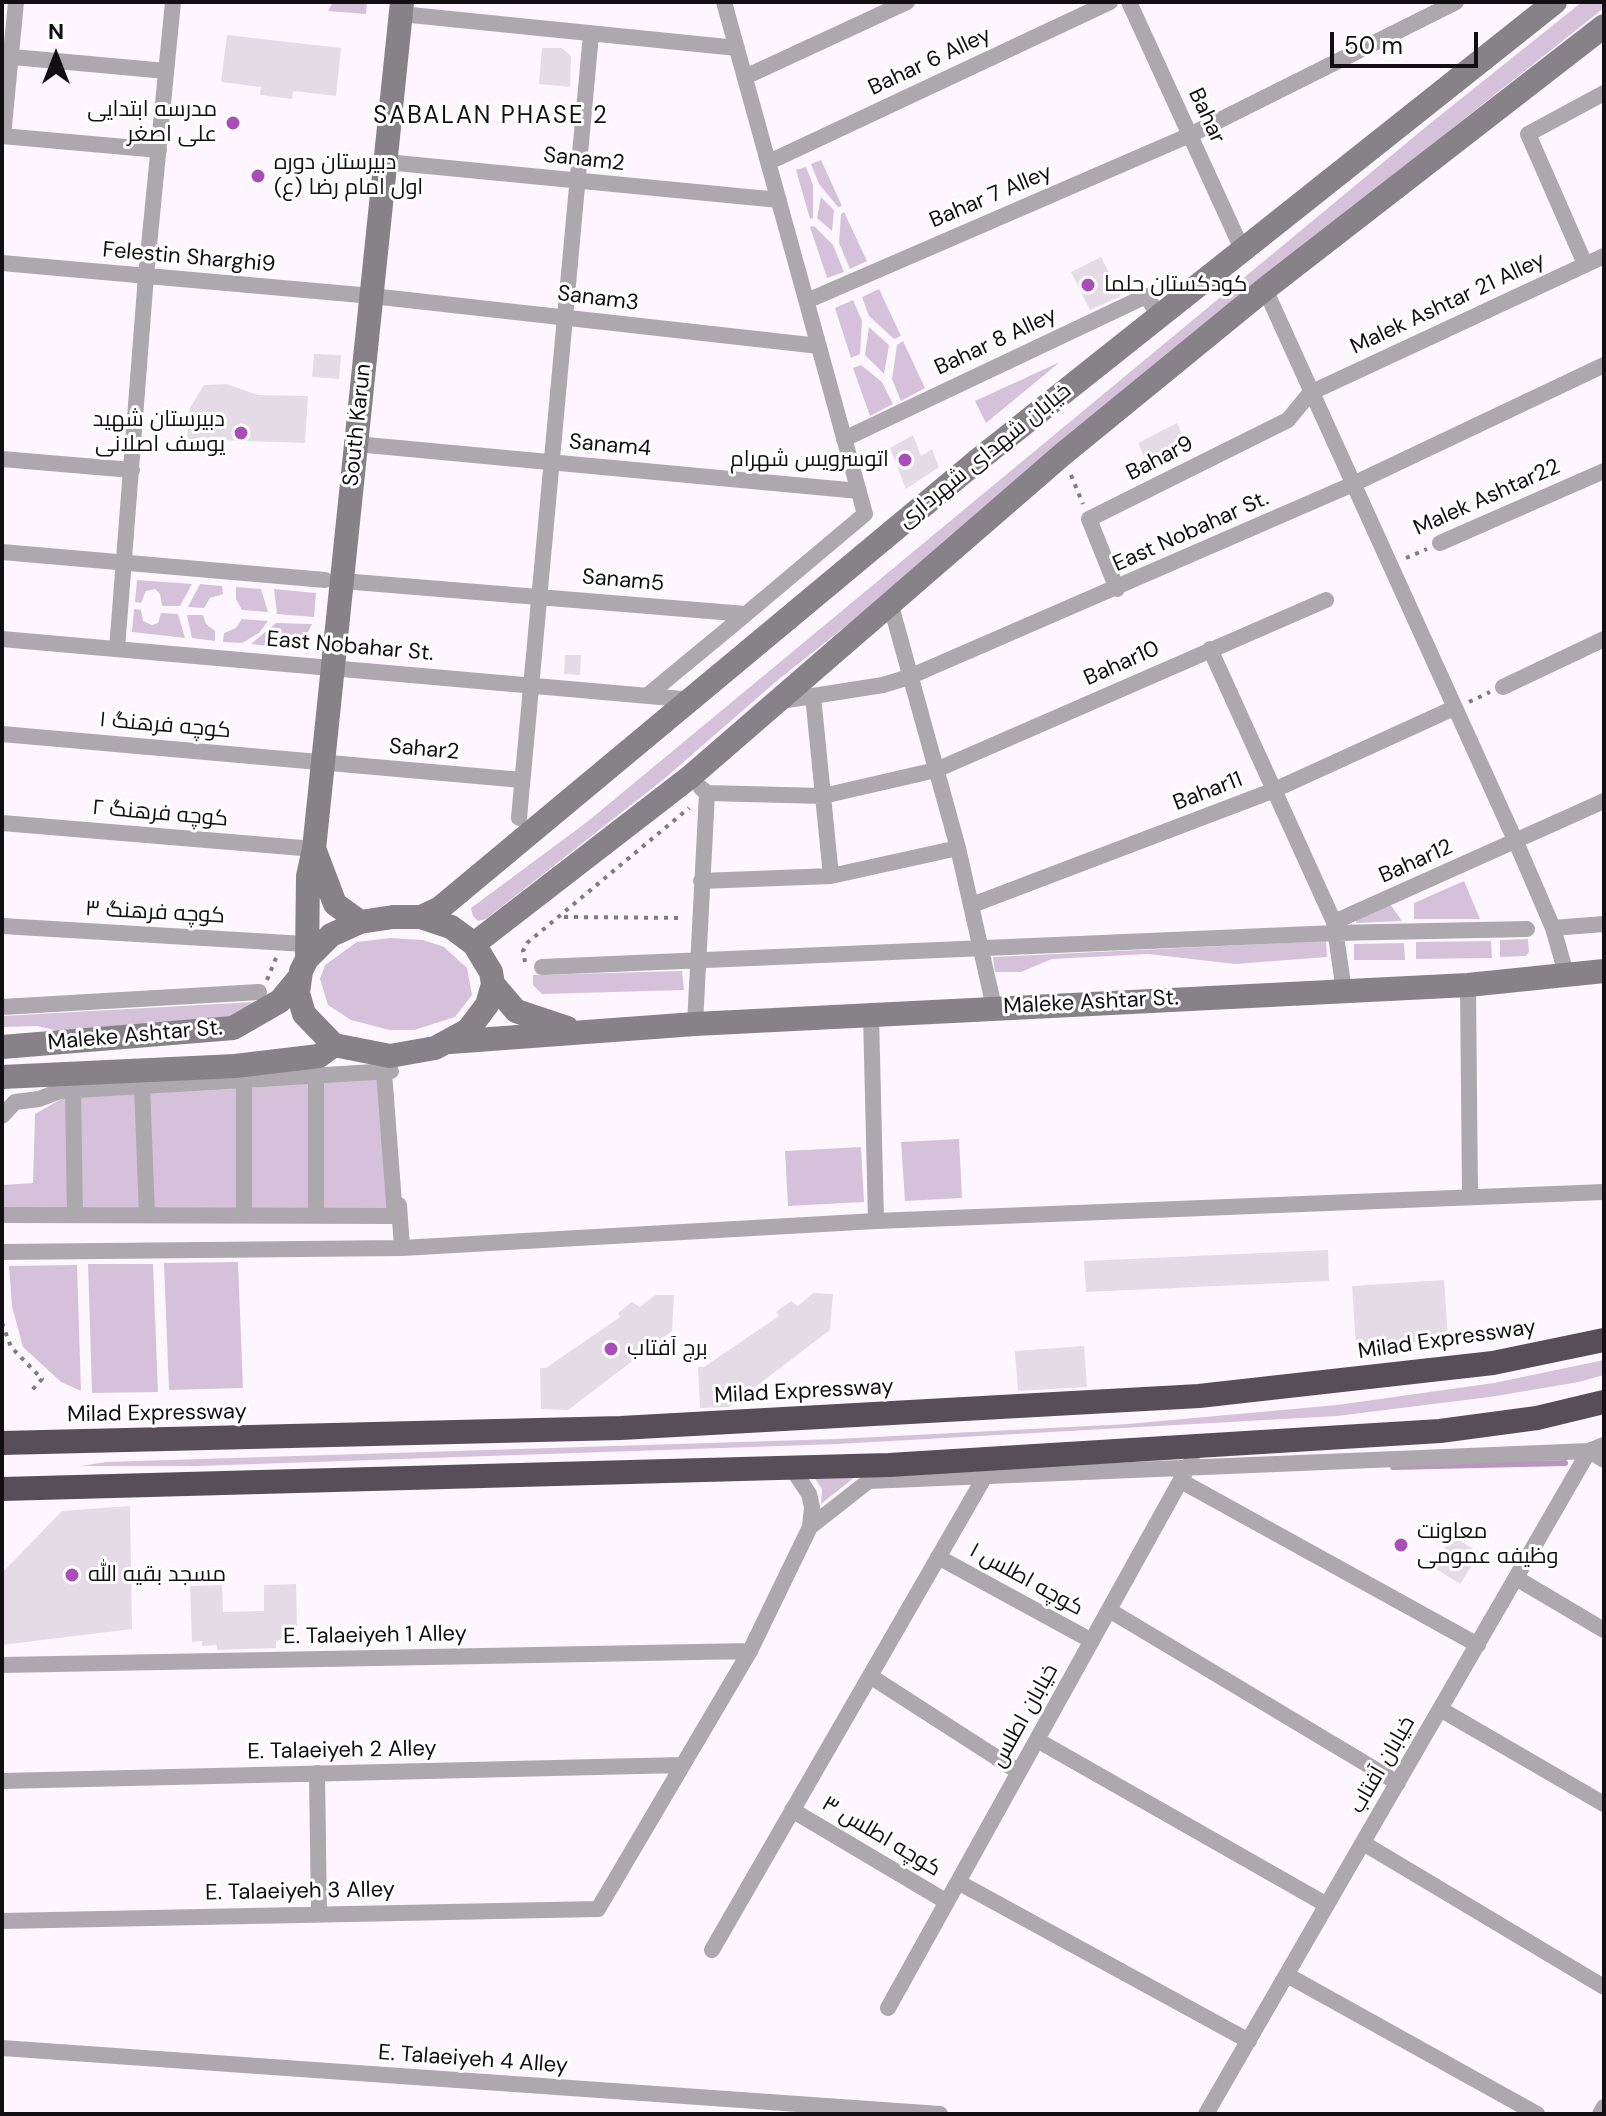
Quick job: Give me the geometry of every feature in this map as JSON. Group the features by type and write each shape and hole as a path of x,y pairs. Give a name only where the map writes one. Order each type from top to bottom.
{"highway":[{"name":"Milad Expressway","path":"2,1443 621,1428 1199,1396 1477,1365 1604,1340"},
{"path":"2,1489 889,1465 1440,1431 1537,1418 1604,1402"}],"main road":[{"name":"خیابان شهدای شهرداری","path":"421,917 440,908 694,700 977,461 1555,2"},
{"name":"South Karun","path":"298,956 314,849 333,668 334,580 356,444 402,8"},
{"path":"474,944 698,785 781,701 1063,454 1265,289 1604,26"},
{"path":"314,849 335,904 360,922"},
{"path":"421,917 451,927 474,944 486,961 493,984 491,996 480,1018 450,1042 388,1066 334,1045 304,1014 298,993 298,956 331,935 360,922 421,917"},
{"name":"Maleke Ashtar St.","path":"2,1047 233,1028 280,1001 298,956"},
{"name":"Maleke Ashtar St.","path":"450,1042 577,1031 994,1007 1468,985 1604,971"},
{"name":"Maleke Ashtar St.","path":"493,984 516,1011 577,1031"},
{"path":"2,1077 235,1066 319,1056 334,1045"}],"street":[{"path":"16,2 6,57 3,136 159,150"},
{"path":"117,649 146,276 173,2"},
{"path":"745,77 870,10 907,2"},
{"name":"Bahar 6 Alley","path":"769,162 1110,2"},
{"name":"Bahar","path":"1129,2 1242,249"},
{"name":"Bahar 7 Alley","path":"809,300 1190,135 1456,2"},
{"path":"648,695 865,514 809,300 737,48 728,3"},
{"path":"402,8 591,34 737,48"},
{"path":"519,818 591,34"},
{"path":"6,57 166,71"},
{"path":"1585,264 1528,134 1604,93"},
{"name":"Sanam2","path":"386,162 779,200"},
{"name":"Malek Ashtar 21 Alley","path":"1310,393 1604,256"},
{"name":"Felestin Sharghi9","path":"2,263 372,296"},
{"path":"1265,289 1351,485 1516,842 1553,928 1567,977"},
{"name":"Sanam3","path":"372,296 819,346"},
{"name":"Bahar 8 Alley","path":"844,439 1146,296 1159,315"},
{"name":"East Nobahar St.","path":"781,701 909,677 1351,485 1604,365"},
{"name":"Bahar9","path":"1089,519 1288,420 1310,393"},
{"name":"Sanam4","path":"356,444 859,491"},
{"path":"2,459 132,470"},
{"name":"Malek Ashtar22","path":"1440,543 1604,471"},
{"path":"1089,519 1117,589"},
{"name":"Sanam5","path":"2,552 746,614"},
{"name":"Bahar10","path":"698,785 823,796 936,770 1326,600"},
{"path":"891,606 958,848 994,1007"},
{"name":"East Nobahar St.","path":"2,639 694,700"},
{"path":"1503,687 1604,639"},
{"path":"1210,649 1334,928 1344,991"},
{"path":"813,696 831,876"},
{"name":"Bahar11","path":"972,905 1272,791 1454,708"},
{"name":"کوچه فرهنگ ۱","path":"2,734 323,763"},
{"name":"Sahar2","path":"323,763 522,780"},
{"path":"695,1024 695,962 701,881 698,785"},
{"name":"Bahar12","path":"1334,928 1604,801"},
{"name":"کوچه فرهنگ ۲","path":"2,823 314,849"},
{"path":"701,881 831,876 958,848"},
{"path":"1553,928 1604,924"},
{"name":"کوچه فرهنگ ۳","path":"2,926 298,956"},
{"path":"542,967 983,950 1334,928 1527,929"},
{"path":"1468,985 1470,1197"},
{"path":"2,1007 259,992"},
{"path":"871,1015 876,1221"},
{"path":"388,1066 402,1248"},
{"path":"2,1116 15,1102 73,1090 316,1076 388,1066"},
{"path":"2,1215 395,1216 388,1066"},
{"path":"316,1076 316,1215"},
{"path":"244,1080 244,1215"},
{"path":"142,1086 147,1215"},
{"path":"73,1090 75,1215"},
{"path":"2,1252 402,1248 876,1221 1604,1192"},
{"name":"خیابان اطلس","path":"888,2008 1201,1445"},
{"path":"868,1481 1185,1474 1599,1452"},
{"name":"خیابان آفتاب","path":"1206,2114 1516,1578 1599,1452"},
{"path":"810,1527 889,1465"},
{"path":"682,1765 750,1651 810,1527 812,1507 809,1494 791,1467"},
{"path":"1185,1474 1478,1645"},
{"path":"712,1950 984,1478"},
{"name":"کوچه اطلس ۱","path":"938,1557 1092,1641"},
{"path":"1516,1578 1604,1630"},
{"path":"1109,1610 1398,1783"},
{"name":"E. Talaeiyeh 1 Alley","path":"2,1665 750,1651"},
{"path":"870,1676 1019,1772"},
{"path":"1440,1709 1604,1804"},
{"path":"1037,1740 1327,1905"},
{"name":"E. Talaeiyeh 2 Alley","path":"2,1781 682,1765"},
{"name":"E. Talaeiyeh 3 Alley","path":"2,1921 598,1909 682,1765"},
{"path":"317,1773 319,1914"},
{"name":"کوچه اطلس ۳","path":"792,1810 947,1902"},
{"path":"1363,1843 1604,1987"},
{"path":"958,1882 1249,2041"},
{"path":"1287,1975 1537,2114"},
{"name":"E. Talaeiyeh 4 Alley","path":"2,2048 940,2114"},
{"path":"1600,2114 1604,2107"}],"path":[{"path":"1063,454 1089,519"},
{"name":"Malek Ashtar22","path":"1389,566 1440,543"},
{"path":"1454,708 1503,687"},
{"path":"542,967 527,965 523,951 527,943 562,917 698,785"},
{"path":"562,917 698,919"},
{"path":"259,992 298,956"},
{"path":"2,1323 11,1347 42,1379 32,1390"}],"shaded area":[{"path":"333,2 367,2 366,14 328,11"},
{"path":"1582,2 1604,2 1604,8 1338,219 894,588 779,679 664,779 486,919 478,921 473,916 471,908 587,822 1427,126"},
{"path":"821,160 842,206 838,207 819,184 811,164"},
{"path":"806,167 813,185 813,218 810,219 796,170"},
{"path":"821,197 834,210 832,231 817,218"},
{"path":"844,212 867,261 850,269 839,243 841,214"},
{"path":"814,226 833,245 844,272 827,278 810,227"},
{"path":"879,289 901,336 894,339 869,316 862,297"},
{"path":"853,300 862,321 860,354 851,358 835,308"},
{"path":"869,327 889,345 884,374 865,355"},
{"path":"903,341 925,388 901,401 892,379 897,345"},
{"path":"1060,362 986,423 975,401"},
{"path":"861,365 882,382 893,404 870,416 853,368"},
{"path":"137,580 192,584 180,606 162,606 160,594 155,589 146,591 141,603 135,602"},
{"path":"200,584 222,586 223,594 210,598 204,608 188,607"},
{"path":"236,587 261,589 268,612 242,610 236,599"},
{"path":"274,589 316,593 314,617 277,614"},
{"path":"134,609 141,610 143,621 152,625 158,623 161,613 178,614 185,638 132,632"},
{"path":"187,615 203,615 206,624 215,631 215,641 192,638"},
{"path":"242,619 268,621 259,633 242,643 223,642 224,633 236,628"},
{"path":"276,623 312,624 303,642 294,649 251,644"},
{"path":"1464,881 1480,919 1414,919 1414,903"},
{"path":"1390,904 1402,921 1356,923 1356,918"},
{"path":"390,938 423,940 444,947 467,968 472,995 455,1017 414,1030 390,1030 351,1020 328,1005 320,979 325,965 357,942"},
{"path":"1528,939 1529,952 1526,956 1500,957 1500,940"},
{"path":"1326,941 1327,957 1235,964 1148,954 1052,959 1021,972 995,972 993,957"},
{"path":"1491,941 1492,958 1416,959 1416,942"},
{"path":"1404,943 1405,960 1354,960 1354,944"},
{"path":"682,971 684,990 542,994 533,985 533,975"},
{"path":"254,1002 226,1024 86,1037 37,1026 2,1027 2,1016"},
{"path":"381,1076 392,1212 319,1212 319,1080"},
{"path":"313,1080 314,1213 247,1212 247,1084"},
{"path":"242,1084 241,1212 150,1212 145,1089"},
{"path":"139,1090 145,1212 78,1212 75,1094"},
{"path":"70,1094 73,1212 2,1211 2,1185 33,1183 35,1114"},
{"path":"959,1139 962,1198 905,1201 901,1142"},
{"path":"861,1147 864,1202 788,1206 785,1151"},
{"path":"238,1262 243,1388 169,1390 164,1263"},
{"path":"88,1264 153,1264 158,1392 92,1393"},
{"path":"77,1265 81,1391 61,1382 23,1347 12,1306 9,1266"},
{"path":"1604,1360 1604,1375 1579,1382 1490,1397 1337,1416 838,1444 197,1466 81,1466 106,1462 836,1439 1128,1424 1337,1405 1494,1383"},
{"path":"814,1477 855,1477 821,1504 822,1489"}],"building":[{"path":"227,35 341,48 336,96 293,91 292,99 260,95 261,87 221,82"},
{"path":"542,48 562,48 571,56 570,87 539,84"},
{"name":"کودکستان حلما","path":"1101,257 1121,296 1090,310 1071,272"},
{"path":"314,354 341,355 339,379 312,377"},
{"path":"226,384 258,395 308,396 305,443 187,439 190,408 204,385"},
{"path":"1177,423 1188,446 1148,465 1138,443"},
{"path":"913,435 921,456 932,449 939,467 906,489 890,448"},
{"path":"565,655 581,655 580,675 564,674"},
{"path":"1328,1250 1329,1281 1086,1292 1084,1261"},
{"path":"1444,1280 1448,1340 1356,1346 1352,1286"},
{"name":"برج آفتاب","path":"813,1293 833,1294 830,1330 729,1407 700,1408 698,1367 704,1367 779,1316 776,1312 791,1301 798,1306"},
{"name":"برج آفتاب","path":"655,1295 674,1295 672,1331 568,1410 541,1409 540,1368 546,1368 620,1317 618,1313 632,1302 640,1307"},
{"path":"1084,1346 1087,1387 1018,1391 1015,1351"},
{"name":"مسجد بقیه الله","path":"130,1506 132,1629 2,1645 2,1573 62,1511"},
{"path":"1452,1536 1480,1553 1460,1584 1433,1567"},
{"path":"296,1584 297,1629 288,1630 288,1637 276,1641 276,1648 217,1650 217,1645 202,1646 202,1641 192,1642 190,1586 222,1585 223,1612 264,1611 264,1585"}],"waterway":[{"path":"1393,1467 1565,1463"}],"place":[{"name":"مدرسه ابتدایی علی اصغر","path":"233,123"},
{"name":"دبیرستان دوره اول امام رضا (ع)","path":"258,176"},
{"name":"کودکستان حلما","path":"1088,285"},
{"name":"دبیرستان شهید یوسف اصلانی","path":"241,433"},
{"name":"اتوسرویس شهرام","path":"905,460"},
{"name":"برج آفتاب","path":"611,1349"},
{"name":"معاونت وظیفه عمومی","path":"1401,1545"},
{"name":"مسجد بقیه الله","path":"72,1575"}],"district":[{"name":"SABALAN PHASE 2","path":"491,117"}]}
